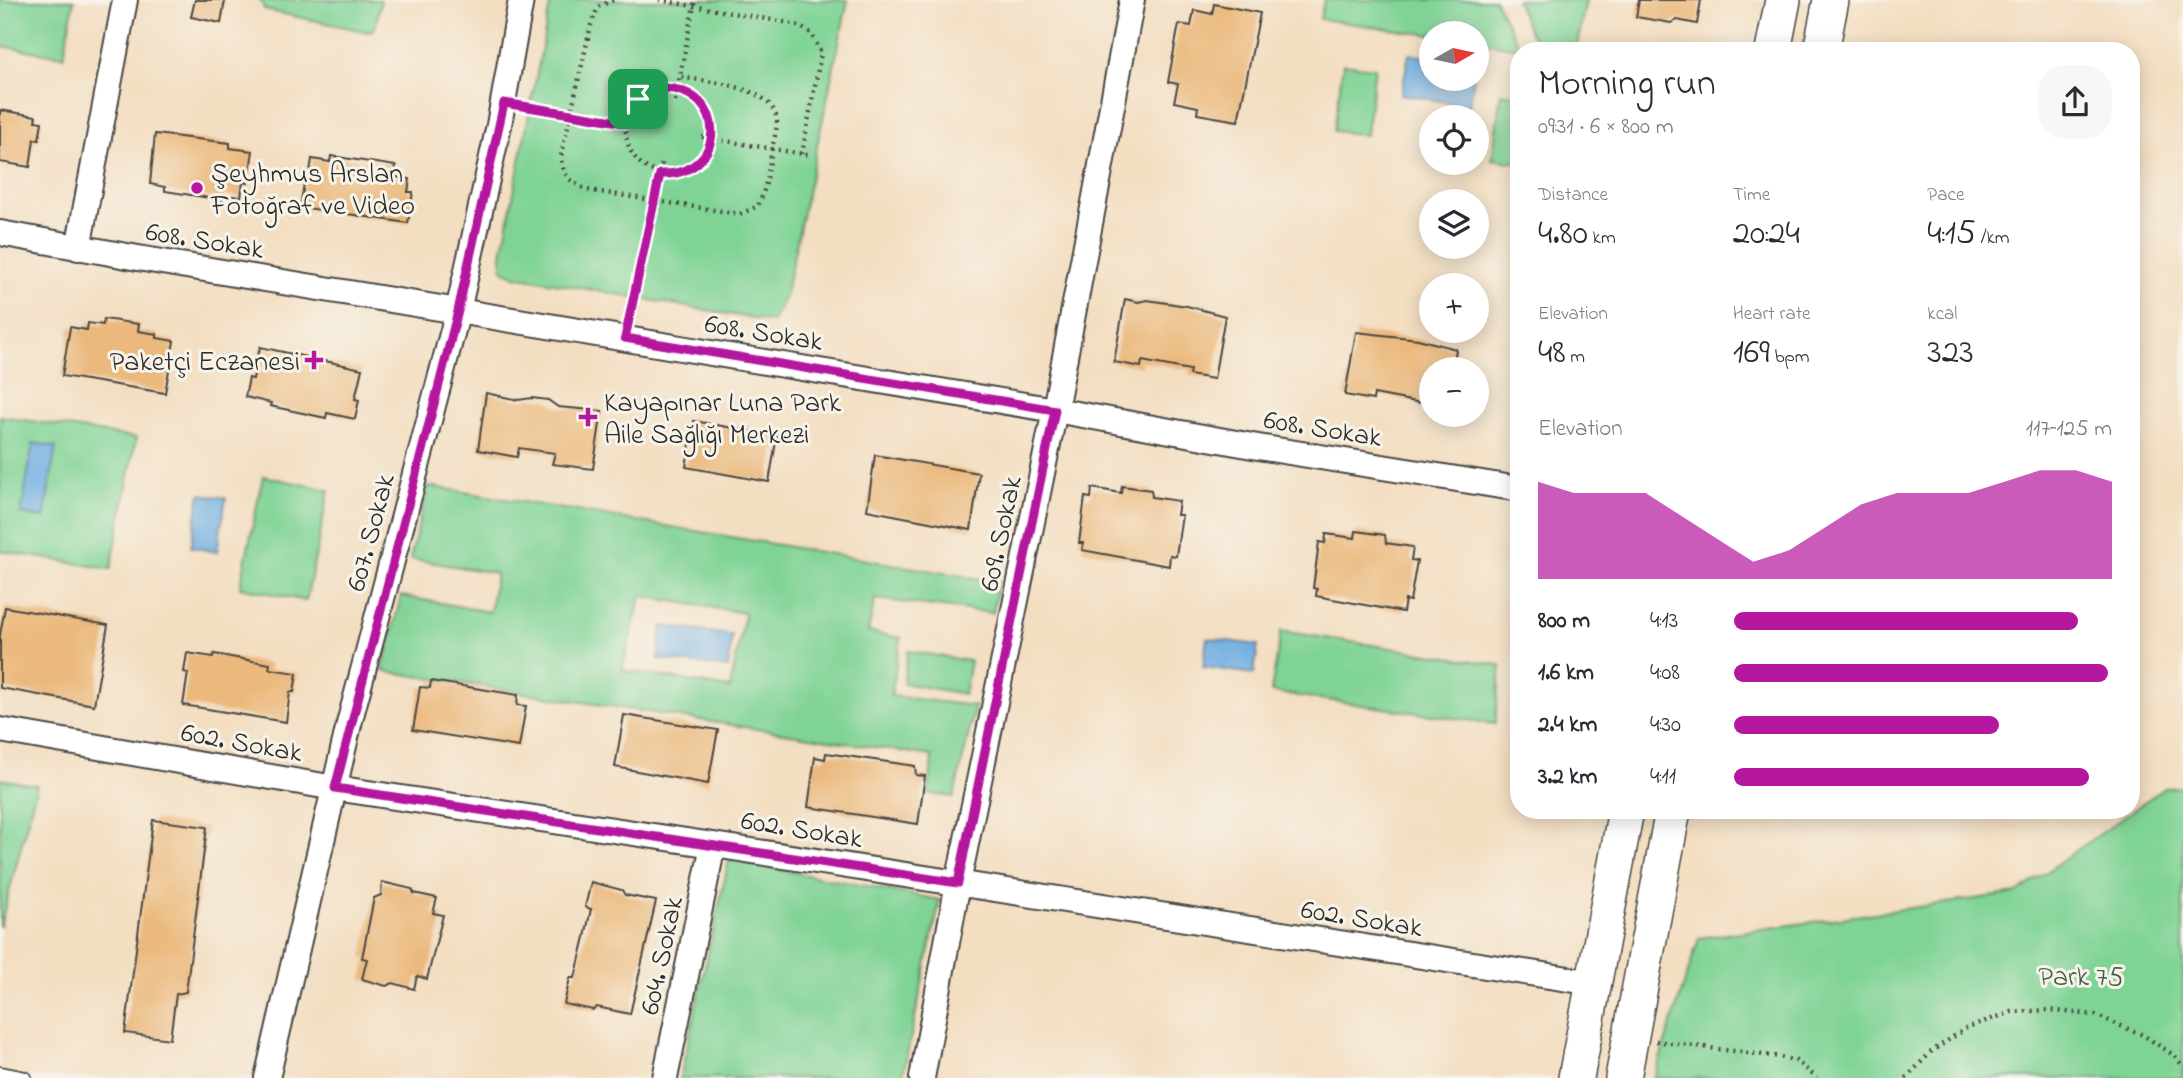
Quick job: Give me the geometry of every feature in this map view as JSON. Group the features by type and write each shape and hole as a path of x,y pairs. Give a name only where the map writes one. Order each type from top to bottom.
{"main road":[{"path":"1775,42 1783,0"},
{"path":"1823,42 1831,0"},
{"path":"1576,1078 1624,819"},
{"path":"1623,1078 1671,819"}],"street":[{"path":"78,248 125,0"},
{"name":"607. Sokak","path":"267,1078 335,788 458,311 504,103 521,0"},
{"name":"609. Sokak","path":"922,1078 958,883 1055,410 1132,0"},
{"name":"608. Sokak","path":"0,233 1510,488"},
{"name":"602. Sokak","path":"0,730 335,788 1594,983"},
{"name":"604. Sokak","path":"665,1078 713,845"}],"lane":[{"path":"0,1073 25,1078"}],"path":[{"path":"612,0 598,6 594,16 561,156 562,169 573,183 587,190 740,214 758,206 765,190 777,122 773,107 764,97 743,89 680,77"},
{"path":"659,0 795,24 811,33 821,53 820,67 802,154"},
{"path":"675,101 695,0"},
{"path":"677,88 701,101 712,125 712,139 699,163 674,175 660,174 637,161 629,150 625,137 626,123 630,110 638,99 650,91 677,88"},
{"path":"504,103 634,125"},
{"path":"702,137 808,156"},
{"path":"625,338 662,163"},
{"path":"1906,1078 1932,1051 1968,1027 2012,1012 2024,1011 2048,1010 2095,1015 2143,1035 2175,1056 2183,1066"},
{"path":"1631,1038 1780,1057 1796,1061 1817,1078"}],"green space":[{"path":"0,0 74,0 64,56 0,46"},
{"path":"260,0 381,0 375,28 368,32 265,10"},
{"path":"551,0 848,0 785,297 772,322 515,276 502,269 502,254"},
{"path":"1324,0 1495,0 1517,42 1510,42 1510,47 1489,44 1489,21 1419,21 1419,33 1320,19"},
{"path":"1516,0 1586,0 1578,42 1538,42 1530,33"},
{"path":"1343,64 1375,68 1366,135 1334,131"},
{"path":"1501,93 1510,94 1510,162 1492,159"},
{"path":"0,416 136,438 111,569 0,551"},
{"path":"263,476 329,490 306,601 240,587"},
{"path":"428,486 998,582 993,613 875,599 868,632 901,638 891,696 975,706 954,797 929,794 932,756 383,671 401,596 490,612 496,573 410,559","holes":["641,596 745,613 730,688 622,670"]},
{"path":"1281,631 1501,665 1495,724 1271,692"},
{"path":"908,651 970,661 964,694 903,683"},
{"path":"0,779 37,785 0,927"},
{"name":"Park 75","path":"2183,787 2183,1078 1654,1078 1699,938 2017,893 2121,819 2140,819 2140,805 2164,788"},
{"path":"729,860 940,900 902,1078 680,1078"}],"water":[{"path":"1409,54 1419,56 1419,91 1472,91 1469,105 1401,94"},
{"path":"33,443 56,447 44,518 21,514"},
{"path":"200,494 226,498 217,552 191,547"},
{"path":"662,626 732,635 728,668 658,659"},
{"path":"1207,638 1258,645 1254,674 1203,667"}],"building":[{"path":"195,0 225,0 221,23 191,17"},
{"path":"1639,0 1701,0 1697,24 1636,17"},
{"path":"1214,4 1260,13 1238,121 1197,114 1198,107 1174,102 1178,84 1168,82 1179,24 1191,26 1194,10 1212,14"},
{"path":"0,110 36,116 35,121 42,122 39,140 34,139 30,167 0,162"},
{"path":"155,134 230,143 230,148 253,151 248,183 243,182 241,197 224,195 223,200 165,191 165,187 150,184"},
{"path":"331,156 396,166 395,177 410,179 408,192 413,192 408,223 300,207 306,172 310,172 312,159 330,162"},
{"path":"1125,299 1187,306 1225,316 1214,379 1189,375 1190,370 1142,361 1141,367 1114,362"},
{"path":"104,319 139,324 138,331 157,334 157,338 174,341 165,393 62,376 70,327 87,330 88,323 103,325"},
{"path":"1356,332 1418,339 1419,343 1433,343 1456,349 1455,357 1419,357 1419,403 1374,394 1373,400 1345,395"},
{"path":"260,347 362,369 355,399 359,400 355,419 327,413 326,418 270,406 271,403 245,397 249,378 253,379"},
{"path":"486,393 518,400 548,400 558,407 602,411 593,469 552,464 555,453 519,448 517,457 478,450"},
{"path":"694,421 777,436 769,482 686,467"},
{"path":"875,455 979,473 971,530 867,510"},
{"path":"1122,486 1151,490 1152,497 1179,501 1177,515 1182,515 1176,556 1170,555 1169,566 1082,550 1083,543 1079,543 1085,497 1091,498 1092,488 1121,493"},
{"path":"1356,531 1385,535 1386,543 1413,547 1411,560 1417,561 1410,601 1405,600 1403,612 1316,596 1317,589 1313,588 1319,542 1325,543 1326,534 1355,538"},
{"path":"5,607 108,625 94,705 0,688 0,635"},
{"path":"187,653 213,657 214,654 270,664 269,669 297,673 294,692 290,692 286,722 183,705 188,673 184,672"},
{"path":"431,681 518,695 517,705 526,706 519,747 413,730 420,687 430,688"},
{"path":"624,715 718,730 708,784 615,767"},
{"path":"826,753 915,766 916,775 925,776 918,824 808,807 815,757 825,759"},
{"path":"153,820 207,827 186,992 176,994 170,1039 125,1033"},
{"path":"382,882 437,898 433,913 443,915 427,979 417,976 414,989 393,983 386,986 362,979 367,959 362,958 374,898 381,895"},
{"path":"591,882 622,890 625,895 656,901 630,1014 564,1004 570,978 575,978 585,937 591,909 585,907"}],"place":[{"name":"Şeyhmus Arslan Fotoğraf ve Video","path":"197,188"},
{"name":"Paketçi Eczanesi","path":"314,360"},
{"name":"Kayapınar Luna Park Aile Sağlığı Merkezi","path":"588,417"}],"route":[{"path":"663,88 677,88 690,93 701,101 708,112 712,139 699,163 674,175 660,174 625,338 1055,410 958,883 335,788 458,311 504,103 626,123 630,110 638,99 650,91 663,88"}]}
